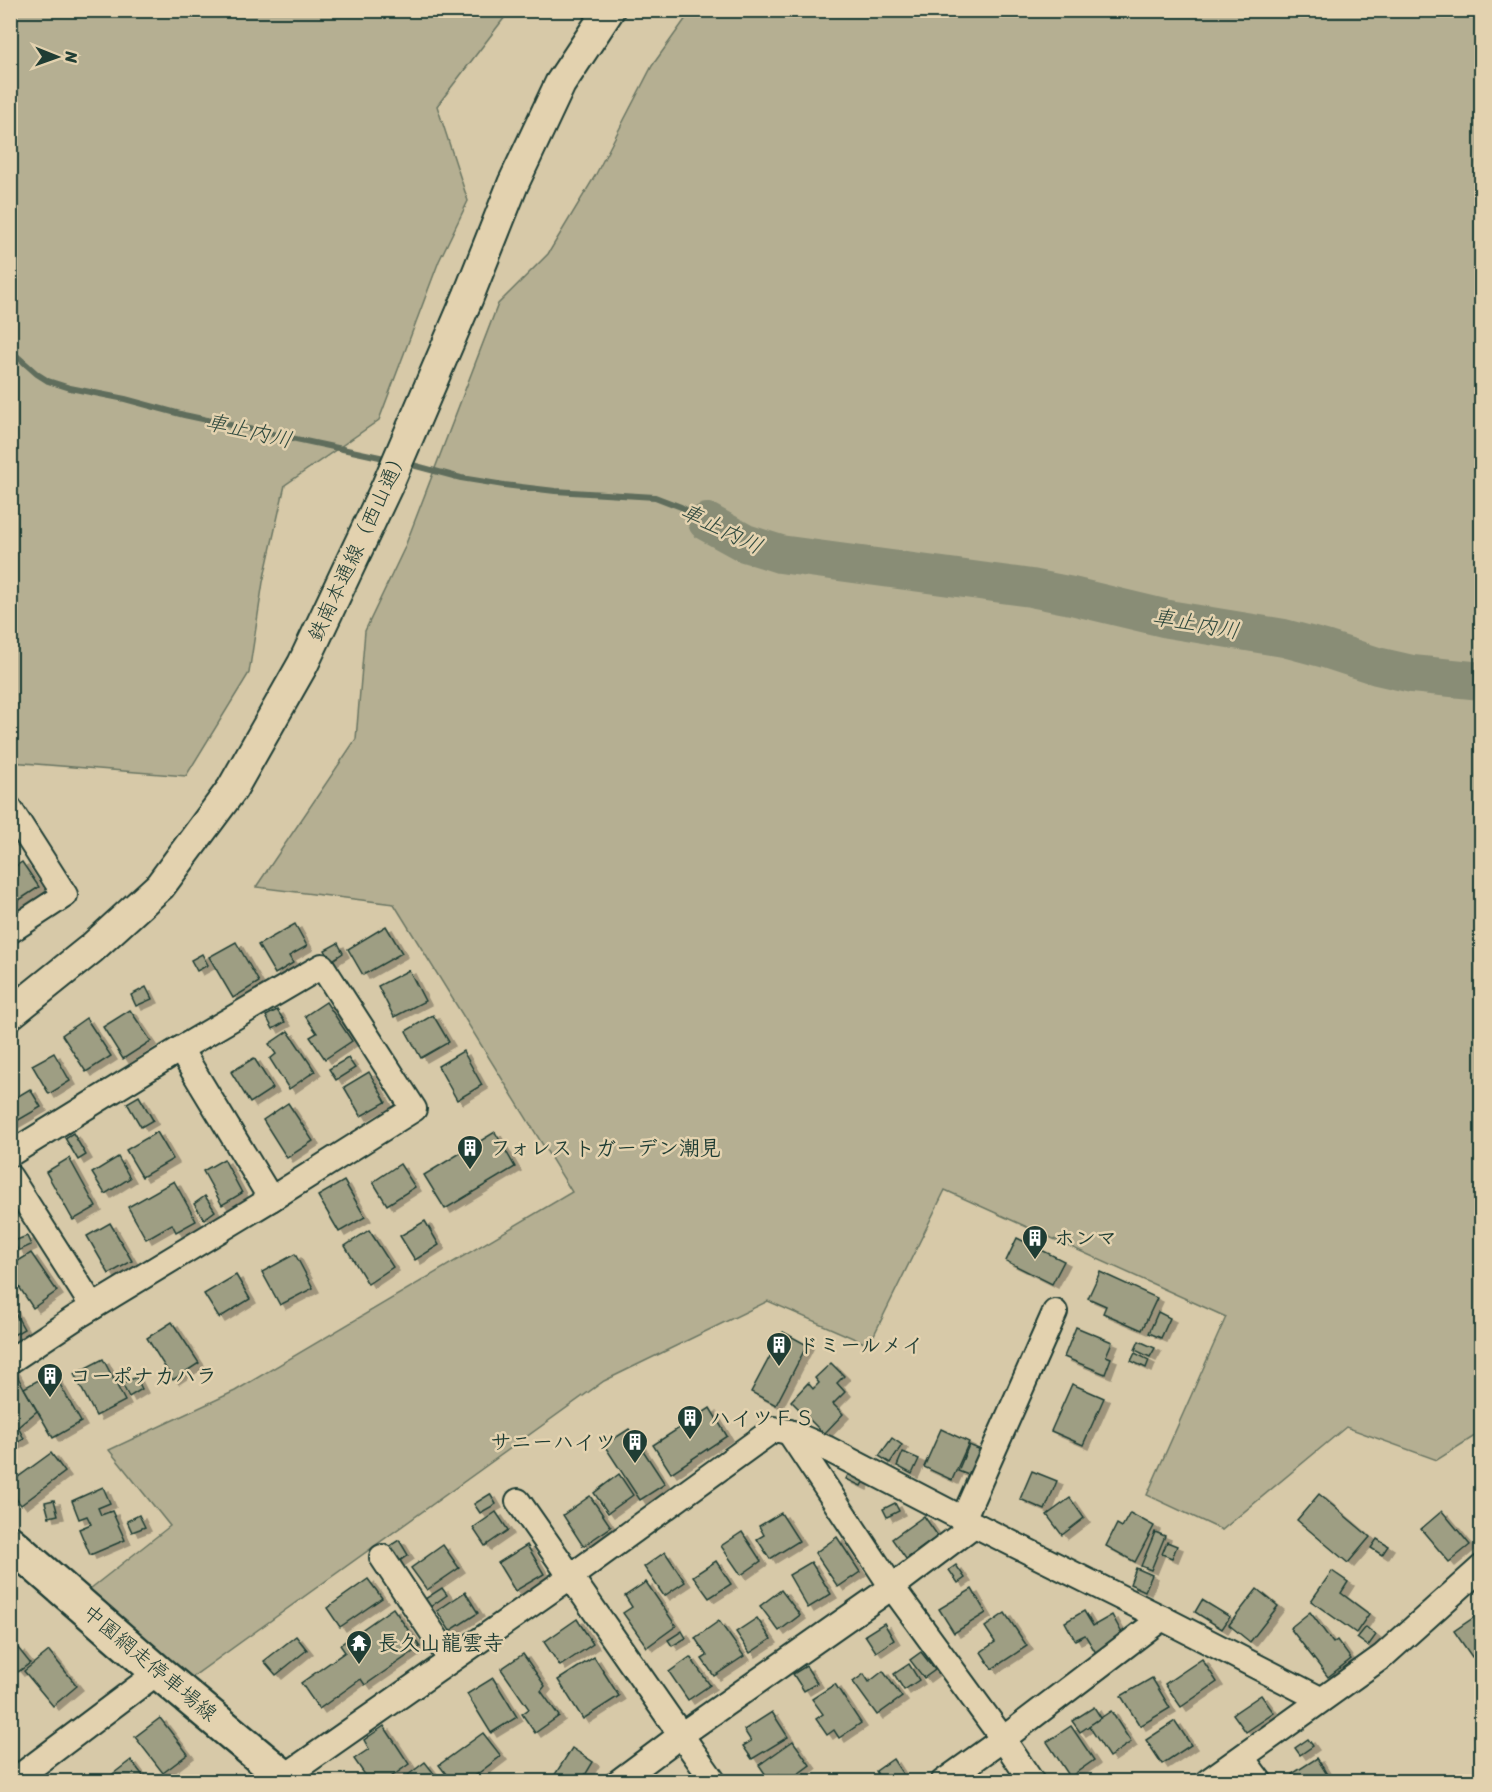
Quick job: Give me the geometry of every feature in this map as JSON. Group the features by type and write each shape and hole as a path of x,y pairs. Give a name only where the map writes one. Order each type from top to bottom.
{"main road":[{"name":"中園網走停車場線","path":"10,1543 284,1780"}],"street":[{"name":"鉄南本通線（西山通）","path":"10,1014 92,948 160,886 232,789 303,664 387,486 468,297 513,184 560,84 609,10"},
{"path":"10,809 65,895 10,931"},
{"path":"10,1154 322,966 414,1109 93,1307 10,1361"},
{"path":"180,1050 271,1199"},
{"path":"10,1177 93,1307"},
{"path":"618,1782 892,1587 968,1522 1054,1312"},
{"path":"284,1780 774,1429 789,1432 825,1448 1320,1699"},
{"path":"789,1432 892,1587 1032,1782"},
{"path":"518,1501 714,1782"},
{"path":"382,1557 450,1659"},
{"path":"1207,1782 1383,1656 1481,1567"},
{"path":"943,1782 1162,1618"},
{"path":"12,1782 158,1672"},
{"path":"1242,1758 1260,1782"}],"shaded area":[{"path":"11,10 514,11 508,13 437,106 468,201 439,261 379,420 285,485 263,582 249,673 186,776 11,762"},
{"path":"691,11 1481,11 1481,1432 1437,1460 1346,1427 1222,1530 1147,1495 1226,1317 945,1190 869,1345 768,1301 604,1381 177,1688 76,1600 170,1526 109,1450 235,1391 572,1192 394,904 256,887 356,739 365,631 404,549 498,304 548,254 595,176 652,66"}],"building":[{"path":"22,862 39,887 10,906 10,870"},
{"path":"295,924 307,946 289,956 293,963 275,974 258,945"},
{"path":"386,926 402,953 363,975 348,949"},
{"path":"236,942 259,982 233,998 209,957"},
{"path":"338,943 343,953 331,961 325,950"},
{"path":"202,954 208,965 197,971 191,960"},
{"path":"409,970 425,1001 394,1017 378,986"},
{"path":"146,987 152,999 136,1006 131,995"},
{"path":"326,1002 352,1041 325,1059 310,1037 317,1033 305,1016"},
{"path":"130,1010 151,1041 123,1059 103,1027"},
{"path":"277,1010 285,1022 273,1029 266,1016"},
{"path":"433,1015 449,1042 421,1058 406,1031"},
{"path":"86,1018 111,1056 86,1072 62,1035"},
{"path":"288,1031 315,1071 289,1089 270,1059 276,1054 269,1044"},
{"path":"463,1051 482,1085 457,1100 438,1066"},
{"path":"54,1053 70,1081 49,1094 32,1065"},
{"path":"254,1058 273,1088 250,1103 231,1072"},
{"path":"348,1058 355,1068 336,1080 329,1069"},
{"path":"369,1072 386,1102 361,1116 344,1087"},
{"path":"30,1089 41,1107 10,1125 10,1101"},
{"path":"139,1096 153,1120 141,1127 127,1103"},
{"path":"288,1103 313,1141 287,1158 263,1120"},
{"path":"157,1132 173,1159 142,1177 126,1150"},
{"name":"フォレストガーデン潮見","path":"495,1132 515,1167 445,1209 424,1175"},
{"path":"73,1133 86,1155 78,1160 65,1138"},
{"path":"118,1157 130,1178 105,1194 92,1173"},
{"path":"69,1158 96,1207 73,1220 46,1172"},
{"path":"224,1159 242,1193 222,1205 203,1171"},
{"path":"400,1164 415,1187 387,1205 373,1182"},
{"path":"174,1181 196,1221 176,1232 172,1224 146,1239 128,1207"},
{"path":"344,1181 365,1217 339,1232 318,1196"},
{"path":"205,1196 215,1211 204,1219 194,1204"},
{"path":"425,1221 439,1245 415,1260 400,1236"},
{"path":"110,1223 132,1261 109,1274 87,1236"},
{"path":"369,1230 393,1267 368,1284 345,1246"},
{"path":"27,1236 31,1245 18,1251 14,1241"},
{"name":"ホンマ","path":"1017,1238 1064,1261 1052,1284 1006,1261"},
{"path":"31,1253 57,1291 33,1308 10,1273 10,1266"},
{"path":"295,1254 313,1288 280,1305 262,1272"},
{"path":"1100,1272 1157,1298 1142,1330 1103,1313 1106,1306 1088,1298"},
{"path":"236,1275 250,1299 219,1318 204,1294"},
{"path":"10,1304 24,1329 10,1337"},
{"path":"1158,1312 1170,1318 1161,1338 1149,1333"},
{"path":"172,1322 199,1363 173,1380 147,1338"},
{"path":"1076,1327 1112,1342 1106,1356 1111,1358 1105,1374 1064,1357"},
{"name":"ドミールメイ","path":"783,1332 807,1345 776,1405 751,1392"},
{"path":"1139,1341 1155,1348 1150,1357 1135,1350"},
{"path":"1135,1353 1149,1360 1146,1368 1131,1361"},
{"path":"103,1359 125,1401 96,1416 74,1374"},
{"path":"831,1363 844,1376 837,1383 845,1392 833,1404 843,1414 824,1434 791,1401 808,1383 813,1389 819,1383 815,1378"},
{"path":"12,1367 37,1411 18,1427 24,1439 10,1447"},
{"name":"コーポナカハラ","path":"53,1372 81,1422 53,1438 24,1388"},
{"path":"136,1377 142,1389 129,1397 122,1384"},
{"path":"1072,1384 1104,1398 1083,1445 1051,1431"},
{"name":"ハイツＦＳ","path":"710,1408 727,1436 671,1473 653,1445"},
{"name":"サニーハイツ","path":"629,1429 665,1484 640,1500 604,1445"},
{"path":"941,1429 969,1442 952,1480 924,1467"},
{"path":"892,1438 902,1445 890,1463 879,1456"},
{"path":"969,1445 981,1450 971,1476 958,1471"},
{"path":"903,1452 919,1459 912,1474 897,1466"},
{"path":"51,1453 65,1472 21,1505 10,1491 10,1483"},
{"path":"1032,1471 1057,1481 1045,1510 1020,1499"},
{"path":"849,1473 864,1480 861,1486 846,1479"},
{"path":"619,1474 633,1495 608,1513 594,1493"},
{"path":"103,1487 110,1503 98,1508 101,1515 112,1511 125,1540 90,1555 79,1529 91,1524 87,1516 79,1519 72,1501"},
{"path":"490,1494 496,1504 480,1513 474,1504"},
{"path":"1319,1494 1370,1537 1348,1563 1297,1520"},
{"path":"590,1496 611,1527 583,1546 563,1515"},
{"path":"1070,1498 1084,1518 1062,1535 1047,1515"},
{"path":"54,1500 58,1515 49,1517 45,1502"},
{"path":"895,1503 899,1511 887,1517 883,1509"},
{"path":"1442,1511 1470,1545 1449,1562 1421,1529"},
{"path":"496,1512 508,1530 485,1546 473,1528"},
{"path":"781,1513 799,1541 770,1559 757,1539 764,1535 759,1526"},
{"path":"1130,1513 1154,1526 1135,1562 1106,1546 1117,1524 1122,1527"},
{"path":"139,1515 145,1527 132,1532 127,1521"},
{"path":"924,1516 938,1536 906,1559 892,1539"},
{"path":"742,1532 761,1561 741,1575 721,1546"},
{"path":"1155,1532 1165,1536 1151,1570 1141,1566"},
{"path":"837,1537 860,1572 838,1587 815,1553"},
{"path":"1377,1539 1388,1546 1382,1555 1371,1548"},
{"path":"399,1540 408,1555 398,1562 388,1547"},
{"path":"1167,1542 1177,1546 1172,1558 1162,1554"},
{"path":"443,1545 459,1568 427,1590 411,1568"},
{"path":"527,1545 544,1574 515,1591 498,1563"},
{"path":"665,1552 685,1582 664,1596 644,1567"},
{"path":"716,1561 731,1584 709,1598 693,1576"},
{"path":"811,1562 831,1594 808,1608 789,1575"},
{"path":"956,1565 965,1578 958,1583 949,1570"},
{"path":"1136,1568 1152,1575 1145,1591 1130,1584"},
{"path":"1332,1571 1348,1582 1341,1593 1369,1614 1356,1633 1311,1601"},
{"path":"368,1579 382,1598 340,1627 327,1608"},
{"path":"646,1582 676,1626 647,1647 623,1613 632,1607 625,1596"},
{"path":"442,1588 447,1595 430,1607 425,1599"},
{"path":"972,1589 986,1613 954,1633 939,1609"},
{"path":"1257,1589 1278,1606 1250,1642 1229,1625"},
{"path":"781,1590 800,1615 779,1631 760,1606"},
{"path":"465,1592 478,1613 450,1631 437,1611"},
{"path":"1202,1600 1230,1617 1222,1629 1195,1612"},
{"name":"長久山龍雲寺","path":"393,1608 420,1647 365,1685 361,1679 319,1709 301,1683 345,1652 340,1645"},
{"path":"1084,1611 1093,1626 1112,1615 1124,1637 1096,1653 1085,1635 1075,1640 1065,1622"},
{"path":"1310,1612 1333,1643 1337,1640 1351,1659 1328,1677 1290,1628"},
{"path":"1482,1612 1482,1651 1472,1657 1454,1631"},
{"path":"1005,1613 1027,1646 992,1669 981,1652 995,1642 985,1627"},
{"path":"757,1618 771,1639 750,1653 736,1632"},
{"path":"577,1619 593,1644 560,1666 544,1642"},
{"path":"719,1621 744,1656 714,1676 702,1659 707,1656 695,1638"},
{"path":"884,1623 894,1640 876,1652 865,1635"},
{"path":"1366,1627 1376,1635 1368,1646 1357,1638"},
{"path":"682,1631 686,1638 672,1646 668,1640"},
{"path":"296,1636 307,1650 276,1675 264,1661"},
{"path":"18,1648 30,1663 18,1672 10,1663 10,1654"},
{"path":"49,1651 77,1686 53,1706 24,1671"},
{"path":"921,1652 935,1670 924,1678 910,1660"},
{"path":"523,1654 545,1686 541,1691 559,1716 535,1733 522,1714 529,1709 501,1669"},
{"path":"594,1657 619,1696 583,1719 558,1680"},
{"path":"690,1657 710,1685 688,1700 669,1672"},
{"path":"1202,1659 1217,1682 1181,1707 1165,1684"},
{"path":"909,1664 919,1680 904,1690 894,1674"},
{"path":"806,1666 817,1683 804,1691 793,1674"},
{"path":"883,1671 902,1697 877,1715 853,1682 864,1674 869,1682"},
{"path":"493,1678 517,1717 491,1733 467,1694"},
{"path":"1152,1678 1170,1708 1140,1726 1121,1696"},
{"path":"835,1684 861,1723 839,1738 834,1730 827,1735 816,1719 823,1714 812,1699"},
{"path":"1261,1695 1274,1713 1246,1732 1233,1714"},
{"path":"1094,1707 1101,1718 1080,1732 1072,1721"},
{"path":"1111,1711 1131,1742 1109,1757 1089,1726"},
{"path":"772,1712 788,1737 752,1759 743,1746 751,1741 744,1730"},
{"path":"160,1718 188,1754 163,1773 135,1737"},
{"path":"1175,1721 1191,1745 1162,1764 1146,1740"},
{"path":"384,1726 409,1764 384,1782 370,1782 354,1759 369,1749 364,1740"},
{"path":"1071,1726 1094,1760 1070,1777 1047,1742"},
{"path":"483,1733 501,1756 467,1782 399,1782 425,1762 439,1780 446,1774 439,1765"},
{"path":"1308,1739 1313,1746 1300,1755 1295,1748"},
{"path":"793,1741 810,1765 787,1782 784,1782 779,1775 770,1781 759,1765"},
{"path":"572,1748 593,1762 581,1782 563,1782 554,1776"},
{"path":"1317,1758 1331,1781 1296,1782 1292,1774"},
{"path":"893,1759 908,1782 882,1782 876,1771"},
{"path":"131,1760 147,1781 107,1782 105,1780"}],"waterway":[{"name":"車止内川","path":"10,350 48,381 70,388 389,459"},
{"name":"車止内川","path":"405,463 461,478 504,485 555,491 655,497 681,507 707,522"},
{"name":"車止内川","path":"707,522 745,543 780,554 1031,588 1168,619 1284,638 1412,674 1482,681"}],"place":[{"name":"フォレストガーデン潮見","path":"470,1171"},
{"name":"ホンマ","path":"1035,1261"},
{"name":"ドミールメイ","path":"779,1368"},
{"name":"コーポナカハラ","path":"50,1399"},
{"name":"ハイツＦＳ","path":"690,1441"},
{"name":"サニーハイツ","path":"635,1465"},
{"name":"長久山龍雲寺","path":"359,1666"}]}
